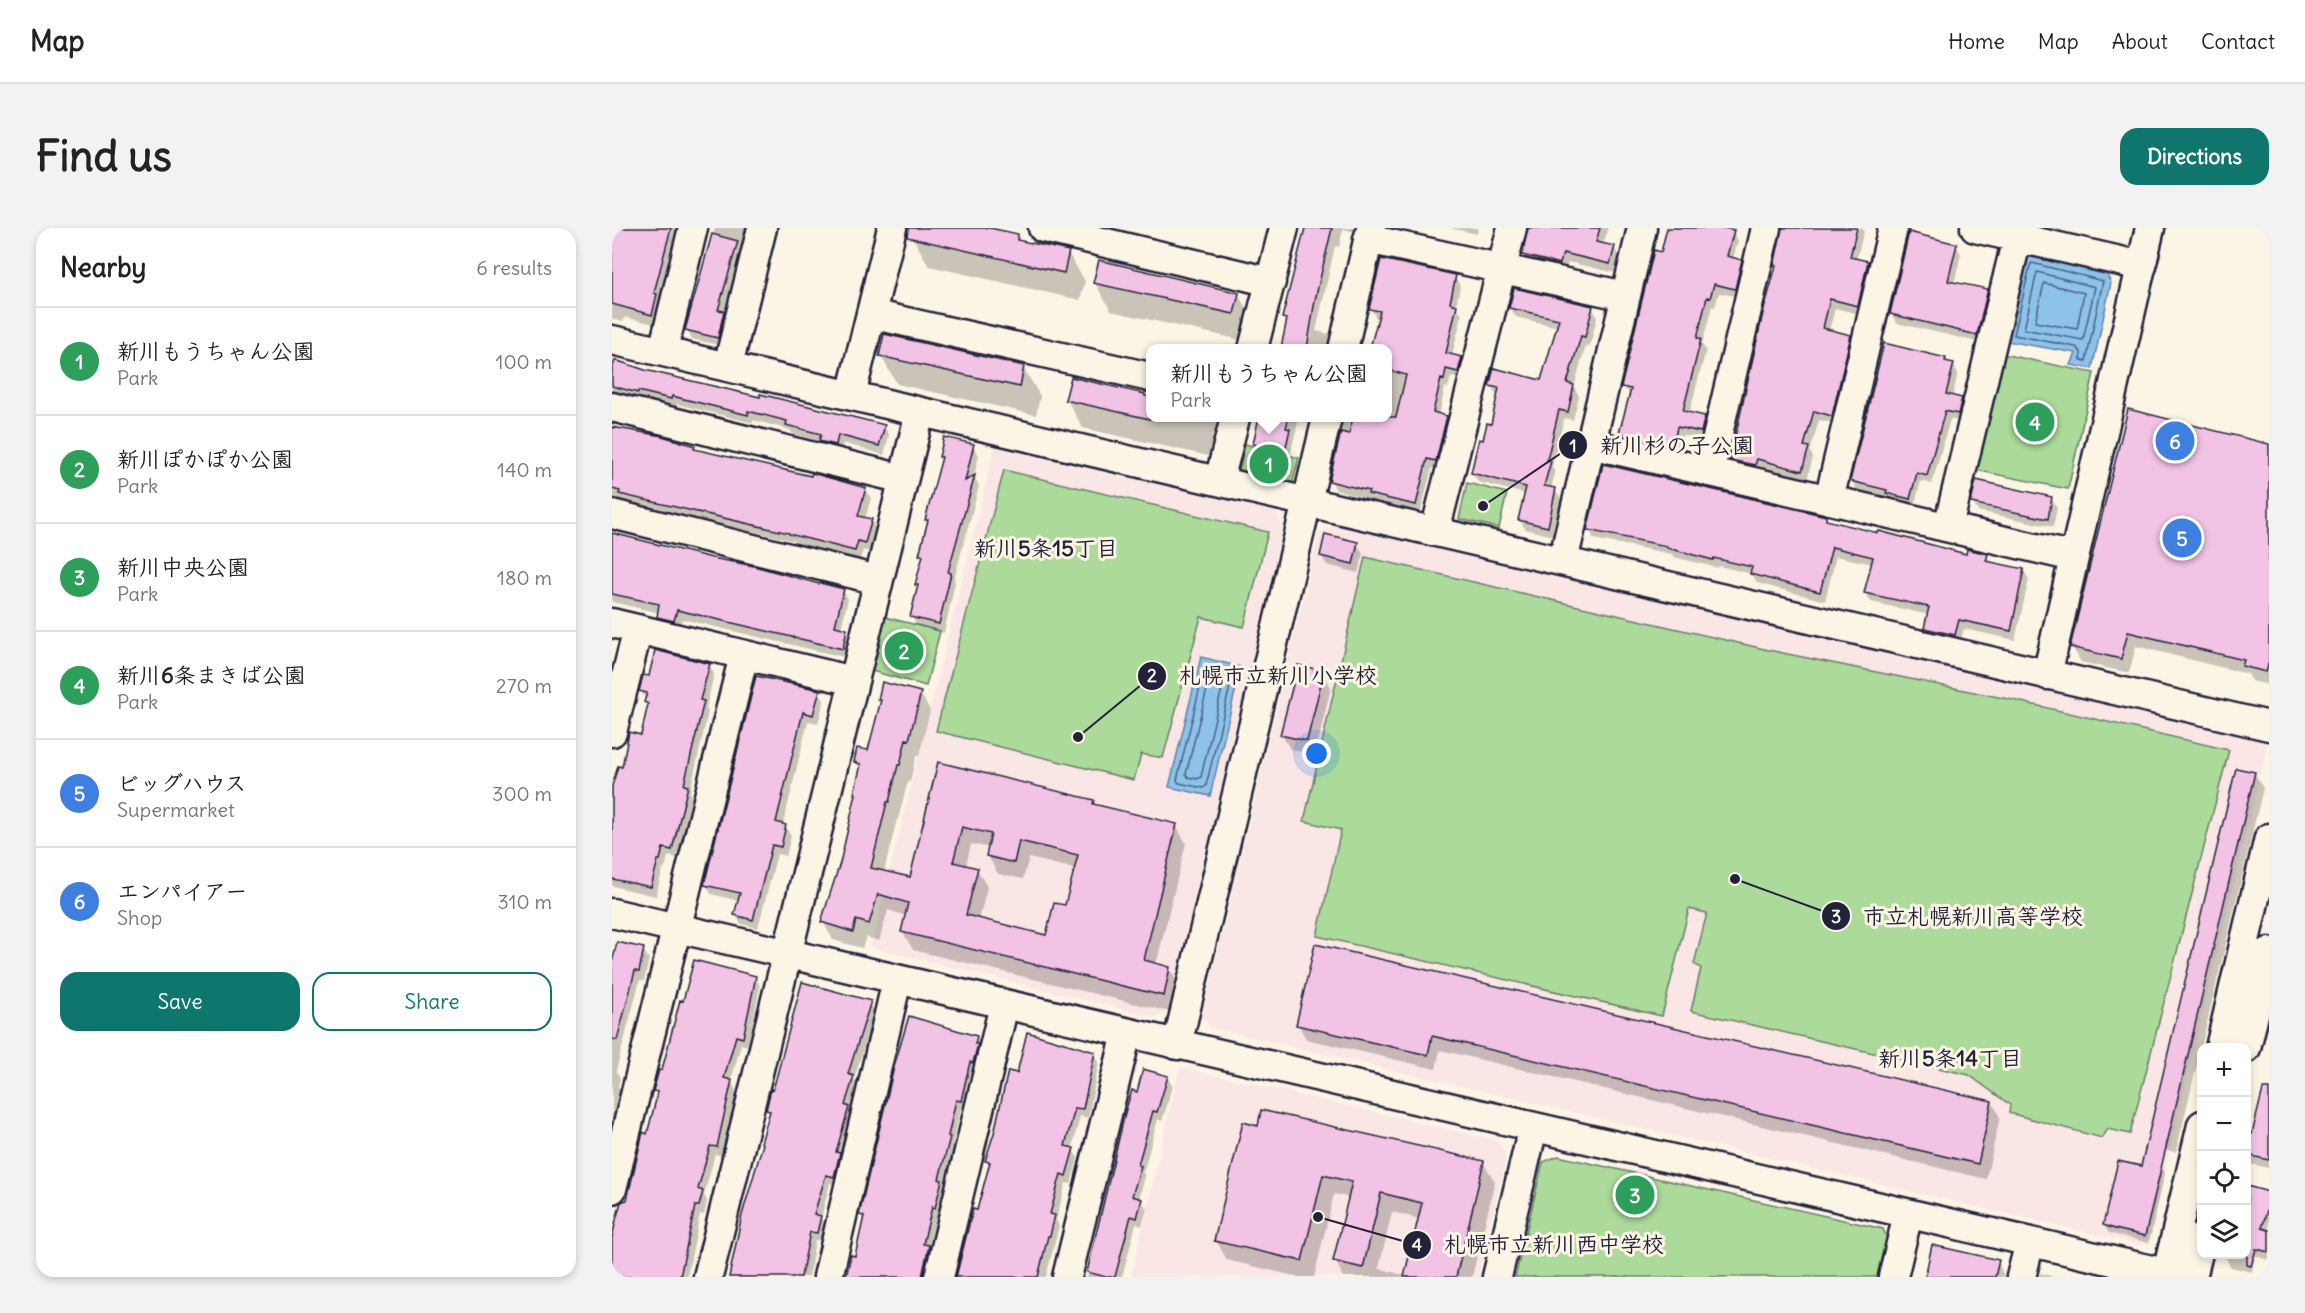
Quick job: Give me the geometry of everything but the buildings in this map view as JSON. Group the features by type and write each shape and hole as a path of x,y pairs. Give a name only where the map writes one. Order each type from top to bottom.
{"street":[{"path":"663,351 693,228"},
{"path":"728,366 762,228"},
{"path":"851,395 892,228"},
{"path":"1043,228 1271,282"},
{"path":"1254,344 1284,228"},
{"path":"1436,531 1504,268 1512,228"},
{"path":"1563,561 1642,228"},
{"path":"1709,472 1766,228"},
{"path":"1829,500 1893,228"},
{"path":"1976,228 2142,266"},
{"path":"2047,675 2150,228"},
{"path":"1344,344 1369,233 1625,296"},
{"path":"1948,527 2017,238"},
{"path":"871,314 1146,376"},
{"path":"612,340 2269,726"},
{"path":"612,407 903,479"},
{"path":"708,1277 920,412"},
{"path":"1219,481 1234,422"},
{"path":"1177,1045 1326,422"},
{"path":"1591,444 2074,557"},
{"path":"612,514 878,580"},
{"path":"612,732 625,626 853,681"},
{"path":"612,1189 744,655"},
{"path":"2247,1043 2256,981 2269,838"},
{"path":"612,913 2177,1276"},
{"path":"2222,1043 2269,952"},
{"path":"828,1277 897,980"},
{"path":"939,1277 1004,1005"},
{"path":"1067,1277 1126,1033"},
{"path":"1497,1277 1533,1128"},
{"path":"2177,1276 2198,1151"},
{"path":"1893,1277 1908,1214"},
{"path":"2021,1277 2030,1242"},
{"path":"2177,1276 2197,1245"}],"shaded area":[{"path":"995,447 1276,512 1283,527 1167,1011 1155,1017 871,947"},
{"path":"1335,525 2268,741 2148,1241 2140,1245 1209,1027 1202,1017 1319,532"},
{"path":"1180,1067 1499,1141 1506,1158 1478,1277 1131,1277"}],"green space":[{"path":"2002,354 2094,373 2068,489 1975,470"},
{"path":"1245,444 1299,458 1292,485 1239,470"},
{"path":"1004,470 1268,532 1244,627 1201,617 1163,758 1141,754 1134,780 936,731"},
{"path":"1467,483 1507,493 1499,528 1459,519"},
{"path":"1365,557 1773,651 2013,700 2229,750 2130,1134 2108,1129 2102,1138 2009,1113 2010,1105 1969,1075 1691,1011 1701,968 1694,964 1707,913 1689,909 1662,1016 1317,936 1341,830 1304,821"},
{"path":"881,616 940,631 926,686 868,670"},
{"path":"1558,1156 1883,1229 1890,1247 1881,1277 1515,1277 1543,1162"}],"water":[{"path":"2031,256 2107,275 2111,283 2092,369 2071,365 2076,353 2006,341 2024,262"},
{"path":"1201,657 1241,667 1210,796 1169,787"}],"place":[{"name":"新川6条まきば公園","path":"2035,422"},
{"name":"エンパイアー","path":"2175,441"},
{"name":"新川もうちゃん公園","path":"1269,464"},
{"name":"新川杉の子公園","path":"1483,506"},
{"name":"ビッグハウス","path":"2182,538"},
{"name":"新川ぽかぽか公園","path":"904,651"},
{"name":"札幌市立新川小学校","path":"1078,737"},
{"name":"市立札幌新川高等学校","path":"1735,879"},
{"name":"新川中央公園","path":"1635,1195"},
{"name":"札幌市立新川西中学校","path":"1318,1217"}],"district":[{"name":"新川5条15丁目","path":"1046,548"},
{"name":"新川5条14丁目","path":"1950,1058"}]}
